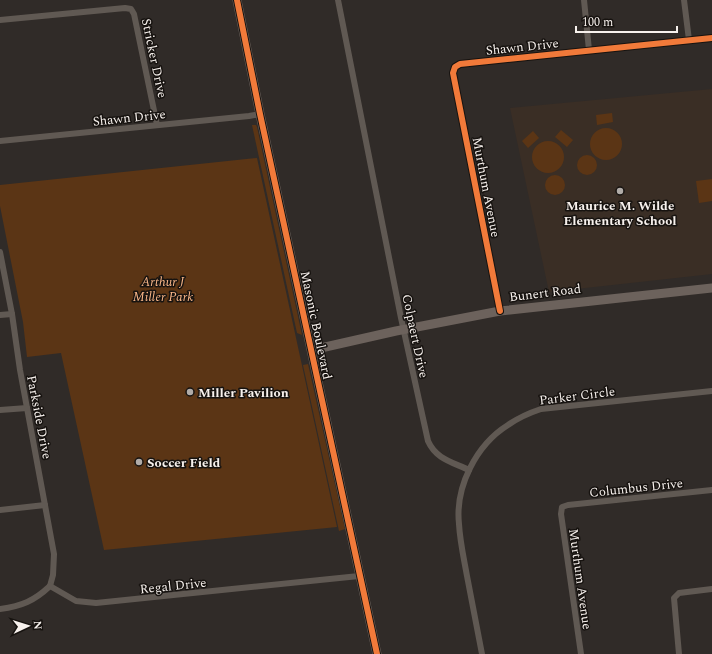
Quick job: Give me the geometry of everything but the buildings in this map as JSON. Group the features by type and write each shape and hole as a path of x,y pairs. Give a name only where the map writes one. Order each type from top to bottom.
{"street":[{"name":"Masonic Boulevard","path":"236,0 377,654"},
{"name":"Colpaert Drive","path":"338,0 425,428 432,449 443,458 469,470"},
{"path":"584,0 589,50"},
{"path":"684,0 688,40"},
{"name":"Stricker Drive","path":"0,20 124,8 131,9 134,14 157,125"},
{"name":"Shawn Drive","path":"455,67 460,64 712,38"},
{"name":"Murthum Avenue","path":"455,67 453,73 500,311"},
{"name":"Shawn Drive","path":"0,141 260,114"},
{"name":"Parkside Drive","path":"0,252 54,554 53,575 50,586"},
{"name":"Bunert Road","path":"312,350 500,311 712,288"},
{"path":"0,315 12,314"},
{"name":"Parker Circle","path":"469,470 476,457 495,435 517,419 541,409 712,391"},
{"path":"0,410 27,408"},
{"path":"469,470 460,498 459,524 482,654"},
{"name":"Columbus Drive","path":"562,507 568,505 712,490"},
{"path":"0,510 45,506"},
{"name":"Murthum Avenue","path":"562,507 561,514 580,654"},
{"name":"Regal Drive","path":"50,586 76,601 96,604 359,576"},
{"path":"0,608 10,608 30,601 50,586"},
{"path":"679,654 674,601 676,595 712,589"}],"shaded area":[{"name":"Maurice M. Wilde Elementary School","path":"712,89 712,274 549,292 510,108"}],"green space":[{"path":"612,113 613,122 597,125 596,115"},
{"path":"252,125 256,125 257,127 302,335 297,333"},
{"path":"606,128 612,129 619,135 622,144 621,150 615,157 606,160 600,159 593,153 590,144 591,138 597,131"},
{"path":"561,130 573,140 567,147 555,137"},
{"path":"533,131 539,138 528,148 522,141"},
{"path":"548,141 557,144 561,148 564,157 561,166 557,170 548,173 539,170 535,166 532,157 535,148 539,144"},
{"path":"587,155 594,158 597,165 594,172 587,175 580,172 577,165 580,158"},
{"name":"Arthur J Miller Park","path":"257,158 337,527 104,550 61,353 27,357 23,322 0,206 0,185"},
{"path":"555,175 562,178 565,185 562,192 555,195 548,192 545,185 548,178"},
{"path":"712,179 712,201 699,203 696,181"},
{"path":"308,364 345,529 339,531 303,365"}],"cycle path":[{"path":"237,0 260,114 377,654"},
{"path":"500,311 453,73 455,67 460,64 712,38"}],"place":[{"name":"Maurice M. Wilde Elementary School","path":"620,191"},
{"name":"Miller Pavilion","path":"190,392"},
{"name":"Soccer Field","path":"139,462"}]}
